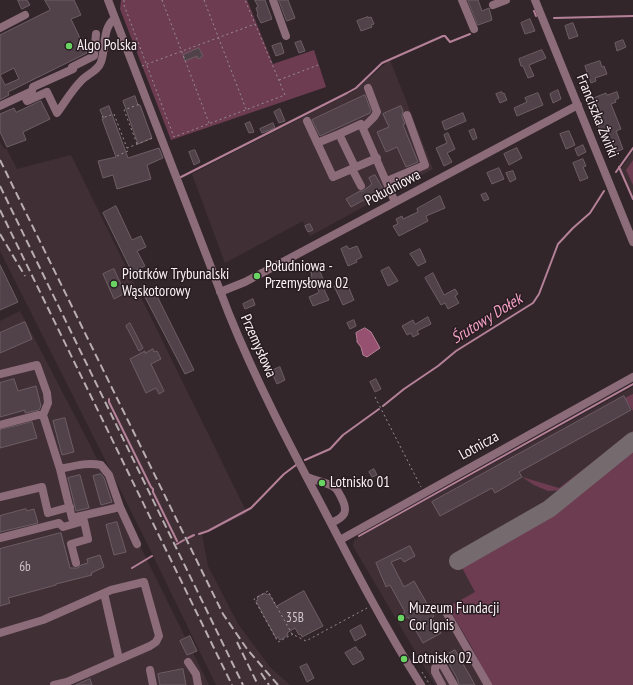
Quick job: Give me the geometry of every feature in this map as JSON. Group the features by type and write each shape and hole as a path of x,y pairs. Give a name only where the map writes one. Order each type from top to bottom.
{"street":[{"name":"Przemysłowa","path":"108,0 114,19 220,292 255,376 371,602 391,638 421,685"},
{"path":"273,0 286,36"},
{"path":"462,0 474,29"},
{"path":"492,5 506,0"},
{"name":"Franciszka Żwirki","path":"535,0 633,242"},
{"path":"0,28 25,15"},
{"path":"95,48 114,19"},
{"path":"0,106 32,91 33,87 73,69 72,67 94,56 96,34"},
{"path":"24,95 27,101 48,92 56,113 81,81 98,67 101,62 95,48"},
{"path":"363,128 374,117 376,112 368,88"},
{"name":"Południowa","path":"220,292 245,282 578,105"},
{"path":"387,181 425,165 407,115"},
{"path":"307,121 333,177 377,158"},
{"path":"317,143 361,124 395,202"},
{"path":"340,134 361,186"},
{"path":"0,374 37,365 47,393 48,403 43,415 60,469 72,518 120,507"},
{"name":"Lotnicza","path":"340,540 633,377"},
{"path":"0,425 43,415"},
{"path":"60,469 93,463 101,465 109,475 120,507 137,544"},
{"path":"307,477 336,488 344,502 346,507 344,514 331,523"},
{"path":"0,498 42,486 48,512 70,507"},
{"path":"0,538 59,523 63,527 84,522 88,539 71,544 76,563"},
{"path":"0,634 43,620 104,593 144,582 158,636 156,642 67,683 54,685"},
{"path":"104,593 119,659"},
{"path":"446,612 488,685"},
{"path":"188,662 196,674 198,685"},
{"path":"441,663 435,668 435,672 442,685"},
{"path":"441,663 448,685"},
{"path":"441,663 454,685"},
{"path":"150,670 153,685"}],"path":[{"path":"124,0 124,5 174,137 285,95 245,0"},
{"path":"162,0 209,124"},
{"path":"204,0 247,110"},
{"path":"143,66 255,24"},
{"path":"279,80 318,65"},
{"path":"137,144 124,110 142,103"},
{"path":"103,116 102,118 114,114 128,151 116,156"},
{"path":"127,148 156,137"},
{"path":"375,397 417,478 423,493"},
{"path":"292,634 278,642 254,599 268,591 292,634 306,641 366,609 369,605 368,603 371,602"}],"shaded area":[{"path":"121,0 247,0 273,64 314,50 326,87 171,140 120,9"},
{"path":"390,60 433,169 310,236 303,221 225,263 192,174 354,91"},
{"path":"0,142 4,149 6,148 17,169 71,155 247,513 202,535 208,566 238,624 270,667 290,685 216,685 141,531 0,251"},
{"path":"633,151 633,198 621,169"},
{"path":"633,160 633,185 626,170"},
{"path":"20,311 88,441 209,685 0,685 0,321"},
{"path":"365,328 371,332 380,348 367,357 363,355 361,347 357,342 356,333"},
{"path":"633,387 633,685 435,685 353,546 354,540"},
{"path":"633,394 633,411 625,398"},
{"path":"633,431 633,434 566,490 548,491 534,485 522,477 559,488"},
{"path":"633,446 633,685 491,685 470,644 448,607 475,592 460,564 550,512"}],"building":[{"path":"18,0 27,0 30,5 22,9"},
{"path":"45,0 74,0 81,15 71,19 87,53 8,92 9,95 0,100 0,35 50,10","holes":["14,68 19,79 5,85 0,75"]},
{"path":"255,0 265,0 272,19 261,23 257,15 256,8 258,7"},
{"path":"279,0 288,0 295,18 287,21"},
{"path":"468,0 478,0 482,11 489,8 492,20 478,25"},
{"path":"371,17 374,24 371,25 372,27 361,31 357,21"},
{"path":"530,19 535,31 525,34 521,23"},
{"path":"573,23 578,36 569,39 565,26"},
{"path":"623,40 626,47 617,51 615,43"},
{"path":"301,41 305,51 299,53 295,43"},
{"path":"281,43 284,53 276,56 272,46"},
{"path":"199,48 203,56 198,59 197,56 185,61 183,55"},
{"path":"542,50 546,58 529,65 534,76 528,78 519,59"},
{"path":"600,61 607,74 595,78 596,81 591,83 585,66"},
{"path":"558,90 561,99 553,103 550,94"},
{"path":"502,92 507,100 500,103 496,94"},
{"path":"617,92 619,98 615,100 616,102 611,104 621,129 616,131 623,149 613,153 607,135 603,137 597,123 602,121 591,99 606,93 607,95"},
{"path":"538,93 543,105 517,116 514,108 527,102 525,98"},
{"path":"365,95 371,111 370,113 320,136 312,120"},
{"path":"135,96 138,105 140,105 152,138 138,144 123,101"},
{"path":"41,101 50,119 23,132 26,140 7,147 0,132 0,114 14,108 16,112"},
{"path":"109,106 128,158 159,148 163,158 147,165 151,179 117,189 113,175 103,178 98,161 116,157 100,110"},
{"path":"401,106 405,124 403,125 418,162 406,167 397,147 386,152 377,132 389,127 383,114"},
{"path":"280,109 285,121 279,123 274,112"},
{"path":"463,113 466,121 445,130 442,122"},
{"path":"250,122 254,132 249,133 245,124"},
{"path":"273,123 275,128 262,133 260,129"},
{"path":"474,129 477,138 473,140 469,131"},
{"path":"569,131 575,145 566,149 560,134"},
{"path":"448,133 455,149 447,153 452,162 444,166 436,148 447,143 444,135"},
{"path":"583,145 586,152 578,156 575,149"},
{"path":"517,148 522,158 509,165 504,154"},
{"path":"195,150 200,162 194,165 189,152"},
{"path":"583,159 586,166 583,167 588,178 580,181 573,163"},
{"path":"499,168 504,179 492,184 487,173"},
{"path":"513,171 516,179 510,182 506,173"},
{"path":"375,175 385,195 378,199 373,195 351,207 346,199 360,191 363,191 372,184 369,178"},
{"path":"486,193 489,199 484,201 481,195"},
{"path":"440,196 445,208 426,216 428,221 399,236 393,226 398,224 396,219 402,216 403,219 418,212 417,209"},
{"path":"116,206 132,240 141,236 146,247 137,251 145,266 132,272 103,213"},
{"path":"310,224 313,230 308,232 305,226"},
{"path":"347,246 349,249 357,246 362,257 356,260 357,262 348,266 341,249"},
{"path":"420,249 426,262 418,266 410,254"},
{"path":"0,265 18,302 0,310"},
{"path":"389,267 398,281 388,286 381,271"},
{"name":"Piotrków Trybunalski Wąskotorowy","path":"114,269 125,293 114,299 103,274"},
{"path":"319,269 325,284 322,285 329,300 313,306 309,297 318,293 319,291 314,281 311,282 308,277 312,276 311,273"},
{"path":"433,273 444,295 455,289 458,294 455,296 459,303 448,309 445,303 441,305 425,278"},
{"path":"345,279 354,300 343,305 334,286 339,284 338,282"},
{"path":"154,290 194,370 185,374 144,295"},
{"path":"253,299 255,305 245,309 243,304"},
{"path":"428,317 431,324 417,331 419,334 413,337 411,333 407,335 402,326 413,320 415,324"},
{"path":"354,320 356,326 350,329 347,323"},
{"path":"25,322 32,339 0,353 0,333"},
{"path":"130,323 143,348 139,351 126,326"},
{"path":"153,349 154,352 157,351 161,359 151,364 164,391 159,394 156,388 146,393 130,359 145,351 145,353"},
{"path":"280,367 285,380 277,384 271,371"},
{"path":"14,379 18,391 36,386 41,406 39,410 25,413 25,410 0,417 0,383"},
{"path":"376,379 381,389 375,392 370,382"},
{"path":"624,396 631,410 519,472 522,477 495,493 492,488 440,516 432,502"},
{"path":"65,418 74,452 62,455 53,421"},
{"path":"32,422 37,438 0,448 0,430"},
{"path":"374,469 377,475 372,477 369,472"},
{"path":"101,474 104,478 112,502 101,505 93,476"},
{"path":"80,475 89,508 76,511 68,478"},
{"path":"26,509 27,511 34,509 38,523 0,532 0,516"},
{"path":"117,522 126,552 114,555 106,525"},
{"path":"61,533 70,568 78,568 81,565 88,563 87,559 100,555 104,567 91,573 92,575 8,598 10,603 0,606 0,549"},
{"path":"410,546 415,556 404,562 401,558 391,562 404,587 414,581 434,616 432,618 441,633 423,643 408,617 399,622 397,617 405,612 390,585 386,587 376,563"},
{"path":"304,591 323,626 302,637 295,628 280,640 278,637 276,638 256,601 258,600 257,597 265,593 267,595 269,594 276,606"},
{"path":"361,625 366,635 355,641 350,631"},
{"path":"190,636 197,651 187,655 180,641"},
{"path":"356,647 364,659 353,665 345,653"},
{"path":"455,650 475,685 459,685 457,678 448,662 448,658 445,656"},
{"path":"307,664 314,678 307,682 300,667"},
{"path":"183,669 186,685 160,685 158,674"},
{"path":"90,679 92,685 76,685"}],"waterway":[{"path":"534,11 536,16"},
{"path":"554,18 633,16"},
{"path":"181,177 356,88 382,63 443,36 445,36 450,42 470,34"},
{"name":"Śrutowy Dołek","path":"616,172 633,148"},
{"path":"619,167 633,199"},
{"name":"Śrutowy Dołek","path":"383,406 456,351 533,303 539,294 558,244 590,213 604,191"},
{"path":"359,536 633,384"},
{"path":"109,399 109,402 153,489 153,492 177,541"},
{"name":"Śrutowy Dołek","path":"305,460 330,449 343,435 379,409"},
{"name":"Śrutowy Dołek","path":"199,534 208,531 251,508 284,474 296,465"},
{"name":"Śrutowy Dołek","path":"188,538 194,535"},
{"name":"Śrutowy Dołek","path":"177,544 184,540"},
{"name":"Śrutowy Dołek","path":"132,568 152,556"}],"taxiway":[{"path":"458,561 549,509 633,441"}],"railway":[{"path":"0,160 223,614 247,649 278,685"},
{"path":"0,186 243,685"},
{"path":"0,210 232,685"},
{"path":"0,234 25,276"},
{"path":"237,642 258,685"},
{"path":"261,673 269,685"}],"place":[{"name":"Algo Polska","path":"69,46"},
{"name":"Południowa - Przemysłowa 02","path":"257,276"},
{"name":"Piotrków Trybunalski Wąskotorowy","path":"114,284"},
{"name":"Lotnisko 01","path":"322,483"},
{"name":"Muzeum Fundacji Cor Ignis","path":"401,618"},
{"name":"Lotnisko 02","path":"404,659"}]}
